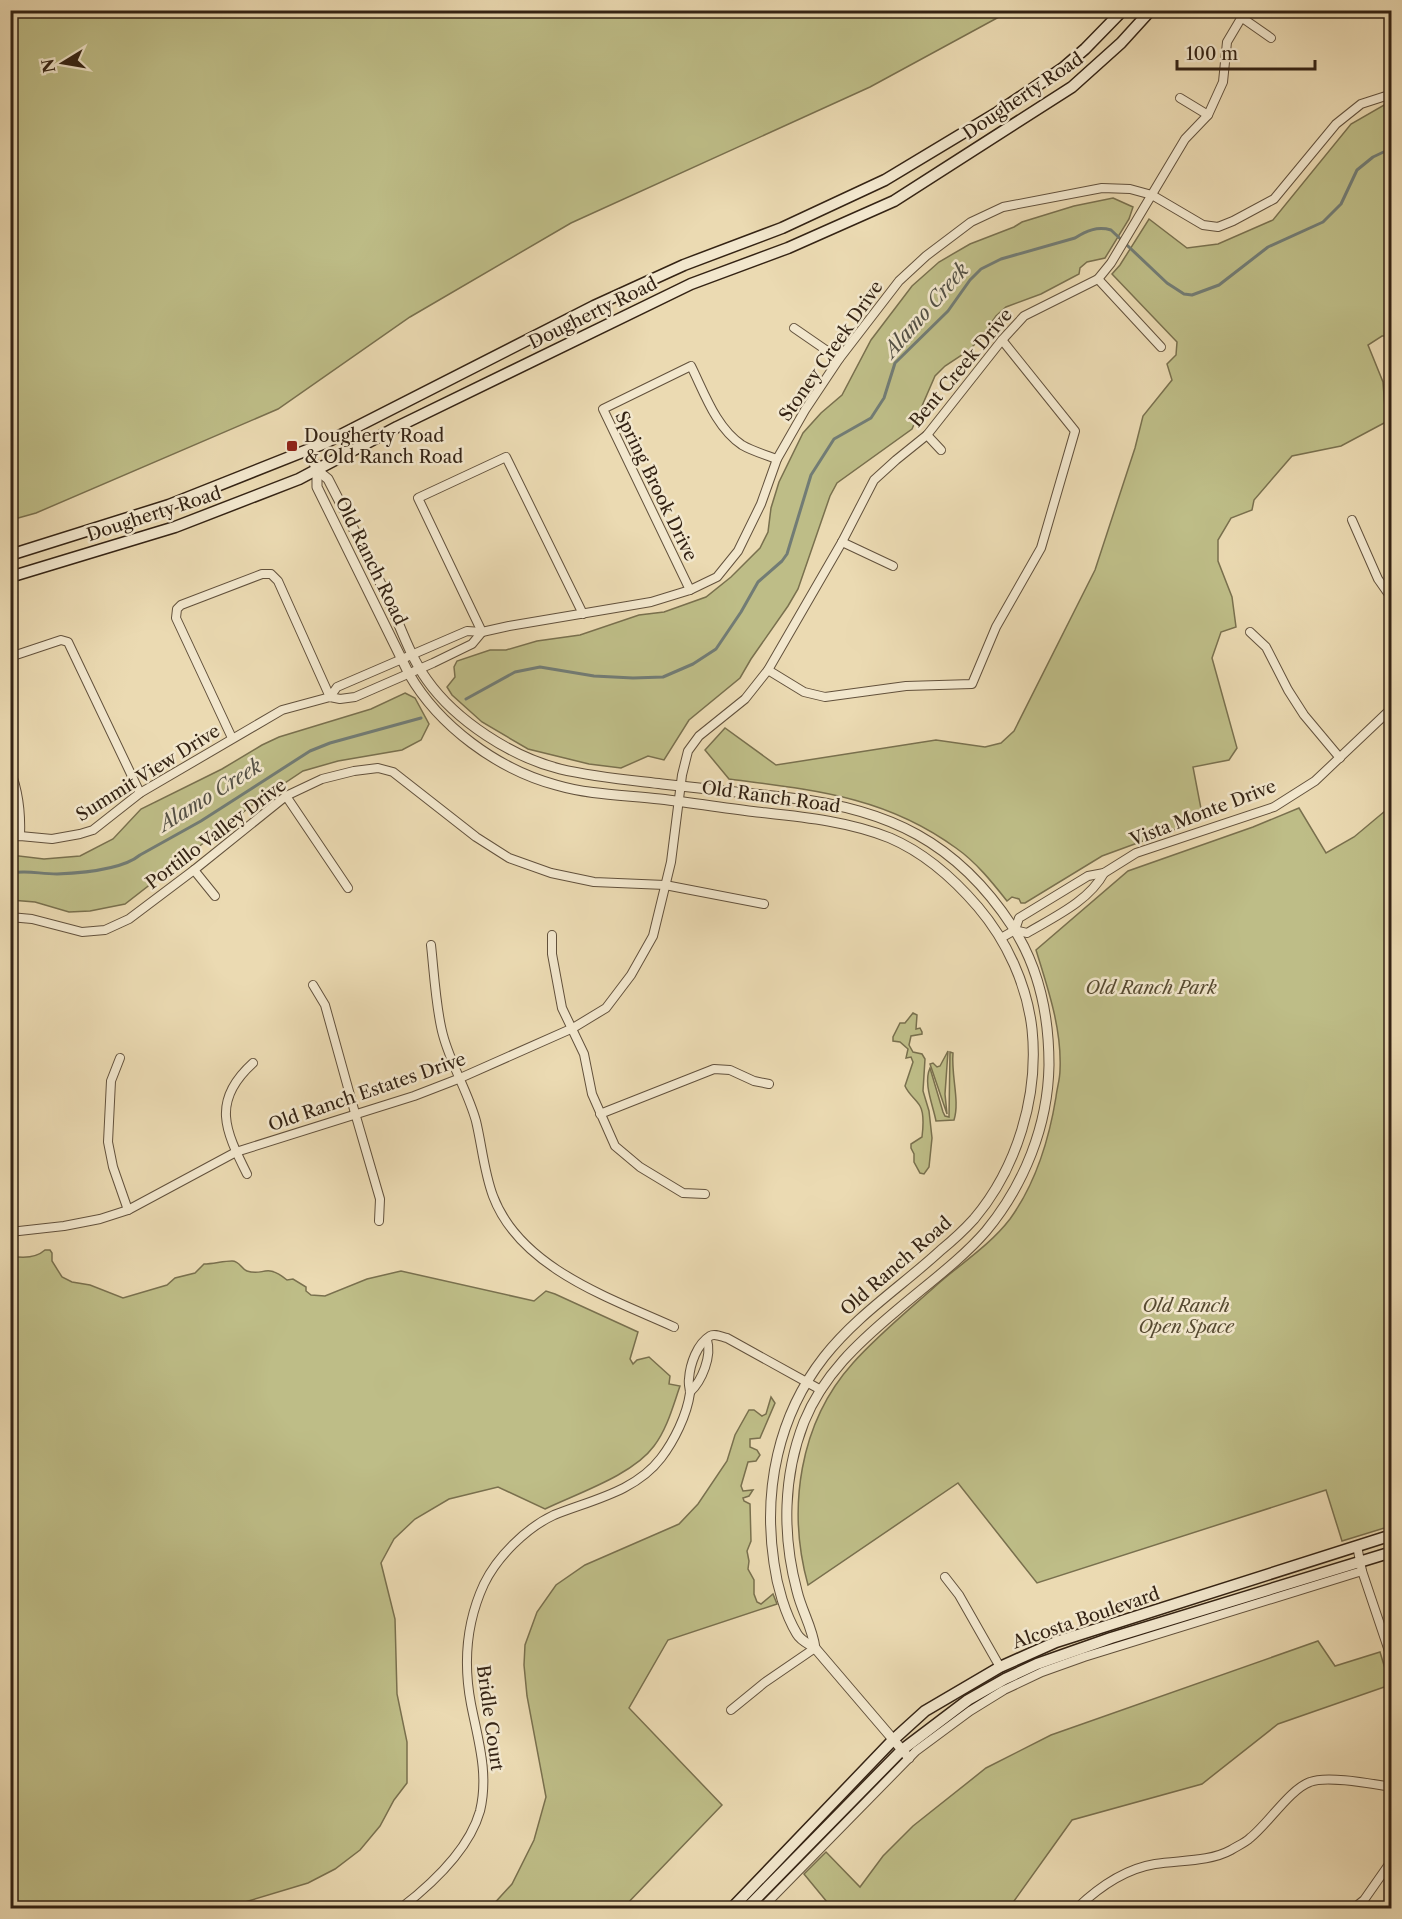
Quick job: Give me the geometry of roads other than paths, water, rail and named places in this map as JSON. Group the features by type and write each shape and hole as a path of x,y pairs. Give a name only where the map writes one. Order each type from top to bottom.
{"main road":[{"name":"Dougherty Road","path":"10,555 169,505 308,450 604,301 684,265 782,228 885,180 998,112 1063,68 1123,10"},
{"name":"Dougherty Road","path":"10,577 175,526 298,479 398,427 691,284 788,248 894,201 1072,87 1121,43 1151,10"},
{"name":"Alcosta Boulevard","path":"732,1908 893,1740 925,1711 1000,1667 1056,1642 1392,1535"},
{"name":"Alcosta Boulevard","path":"747,1908 906,1754 968,1700 1037,1664 1111,1638 1361,1566 1392,1552"}],"street":[{"path":"1244,14 1271,38"},
{"name":"Bent Creek Drive","path":"681,786 688,751 699,736 745,699 768,670 842,543 874,480 927,435 1002,340 1024,316 1098,279 1112,263 1185,139 1208,115 1223,82 1227,42 1244,14"},
{"name":"Stoney Creek Drive","path":"414,654 467,631 482,632 651,602 690,590 717,577 738,551 760,504 777,459 805,410 840,359 899,281 971,222 1003,207 1102,188 1130,189 1152,195 1203,225 1218,227 1274,199 1336,124 1361,104 1392,94"},
{"path":"1180,98 1208,115"},
{"path":"1098,279 1161,347"},
{"path":"794,328 840,359"},
{"path":"768,670 804,692 825,697 906,686 972,684 996,627 1041,548 1075,431 1002,340"},
{"name":"Spring Brook Drive","path":"690,590 603,409 691,366 714,412 729,434 742,445 777,459"},
{"path":"927,435 941,450"},
{"name":"Old Ranch Road","path":"308,450 318,470 328,479 426,678 455,712 482,732 519,754 557,768 602,777 826,802 864,811 902,825 936,845 970,873 1015,930 1024,947 1040,989 1047,1025 1049,1076 1042,1120 1031,1156 1008,1200 984,1233 949,1266 864,1337 835,1367 809,1411 798,1439 790,1470 787,1534 792,1572 799,1600 813,1631 815,1648"},
{"path":"482,632 418,498 506,457 583,614"},
{"name":"Old Ranch Road","path":"318,470 317,487 401,660 415,684 444,719 471,743 512,769 555,785 601,794 827,819 860,827 894,840 925,858 957,883 991,922 1011,955 1025,994 1032,1027 1033,1074 1026,1117 1016,1147 996,1189 973,1220 855,1324 825,1355 790,1415 774,1467 770,1501 770,1536 776,1577 784,1605 799,1638 815,1648 906,1754"},
{"path":"1352,520 1378,579 1392,599"},
{"path":"842,543 893,566"},
{"path":"232,738 176,618 177,609 181,605 262,574 271,574 278,581 330,697"},
{"name":"Stoney Creek Drive","path":"421,668 472,644 482,632"},
{"path":"1250,632 1266,647 1304,715 1340,758"},
{"path":"10,657 61,640 68,642 141,793"},
{"name":"Summit View Drive","path":"330,697 336,687 414,654"},
{"name":"Summit View Drive","path":"10,837 52,839 93,830 141,793 282,710 330,697 340,699 355,697 421,668"},
{"name":"Vista Monte Drive","path":"1001,938 1015,930 1019,918 1088,876 1104,873 1136,853 1274,807 1315,781 1392,708"},
{"name":"Portillo Valley Drive","path":"10,917 32,919 82,932 105,930 129,919 286,796 322,779 378,768 393,772 476,837 509,858 551,873 594,882 665,885 764,904"},
{"path":"10,770 21,806 20,836"},
{"name":"Old Ranch Estates Drive","path":"10,1232 64,1226 100,1219 128,1210 236,1152 414,1096 459,1079 573,1028 606,1008 632,975 653,936 671,862 681,786"},
{"path":"286,796 348,888"},
{"path":"194,870 215,896"},
{"name":"Vista Monte Drive","path":"1015,930 1027,933 1069,908 1096,887 1104,873"},
{"path":"552,935 552,954 562,1008 584,1054 592,1094 615,1146 640,1167 683,1193 705,1194"},
{"path":"430,945 442,1034 476,1120 483,1162 494,1199 512,1229 538,1256 566,1276 674,1327"},
{"path":"313,985 325,1005 380,1199 379,1221"},
{"path":"120,1058 111,1081 108,1142 113,1167 128,1210"},
{"path":"247,1174 226,1127 226,1107 239,1076 253,1063"},
{"path":"600,1114 714,1069 730,1070 754,1081 769,1084"},
{"name":"Bridle Court","path":"401,1908 434,1880 449,1862 475,1825 479,1812 483,1794 483,1761 466,1666 469,1627 485,1582 507,1551 536,1526 552,1516 623,1488 646,1474 672,1443 690,1392 689,1376 699,1345 709,1337 715,1335 727,1338 821,1390"},
{"path":"1357,1546 1361,1566 1392,1660"},
{"path":"945,1577 959,1594 1000,1667"},
{"path":"731,1710 764,1683 815,1648"},
{"name":"Alcosta Boulevard","path":"762,1908 906,1754"},
{"path":"1077,1908 1094,1892 1116,1878 1153,1865 1200,1859 1228,1852 1250,1838 1295,1792 1310,1782 1327,1780 1392,1787"},
{"path":"1354,1908 1364,1900 1392,1860"}],"waterway":[{"name":"Alamo Creek","path":"466,699 515,672 540,667 594,676 663,677 693,664 716,649 758,582 787,554 811,475 834,439 871,418 884,398 895,363 948,311 970,280 981,269 1001,259 1075,238 1092,230 1106,229 1111,230 1167,283 1184,294 1192,295 1219,285 1268,247 1323,222 1341,204 1357,170 1373,157 1392,148"},
{"name":"Alamo Creek","path":"10,873 78,873 123,864 201,821 310,751 330,743 421,718"}],"place":[{"name":"Dougherty Road & Old Ranch Road","path":"292,446"}],"park label":[{"name":"Old Ranch Park","path":"1151,988"},
{"name":"Old Ranch Open Space","path":"1186,1316"}]}
